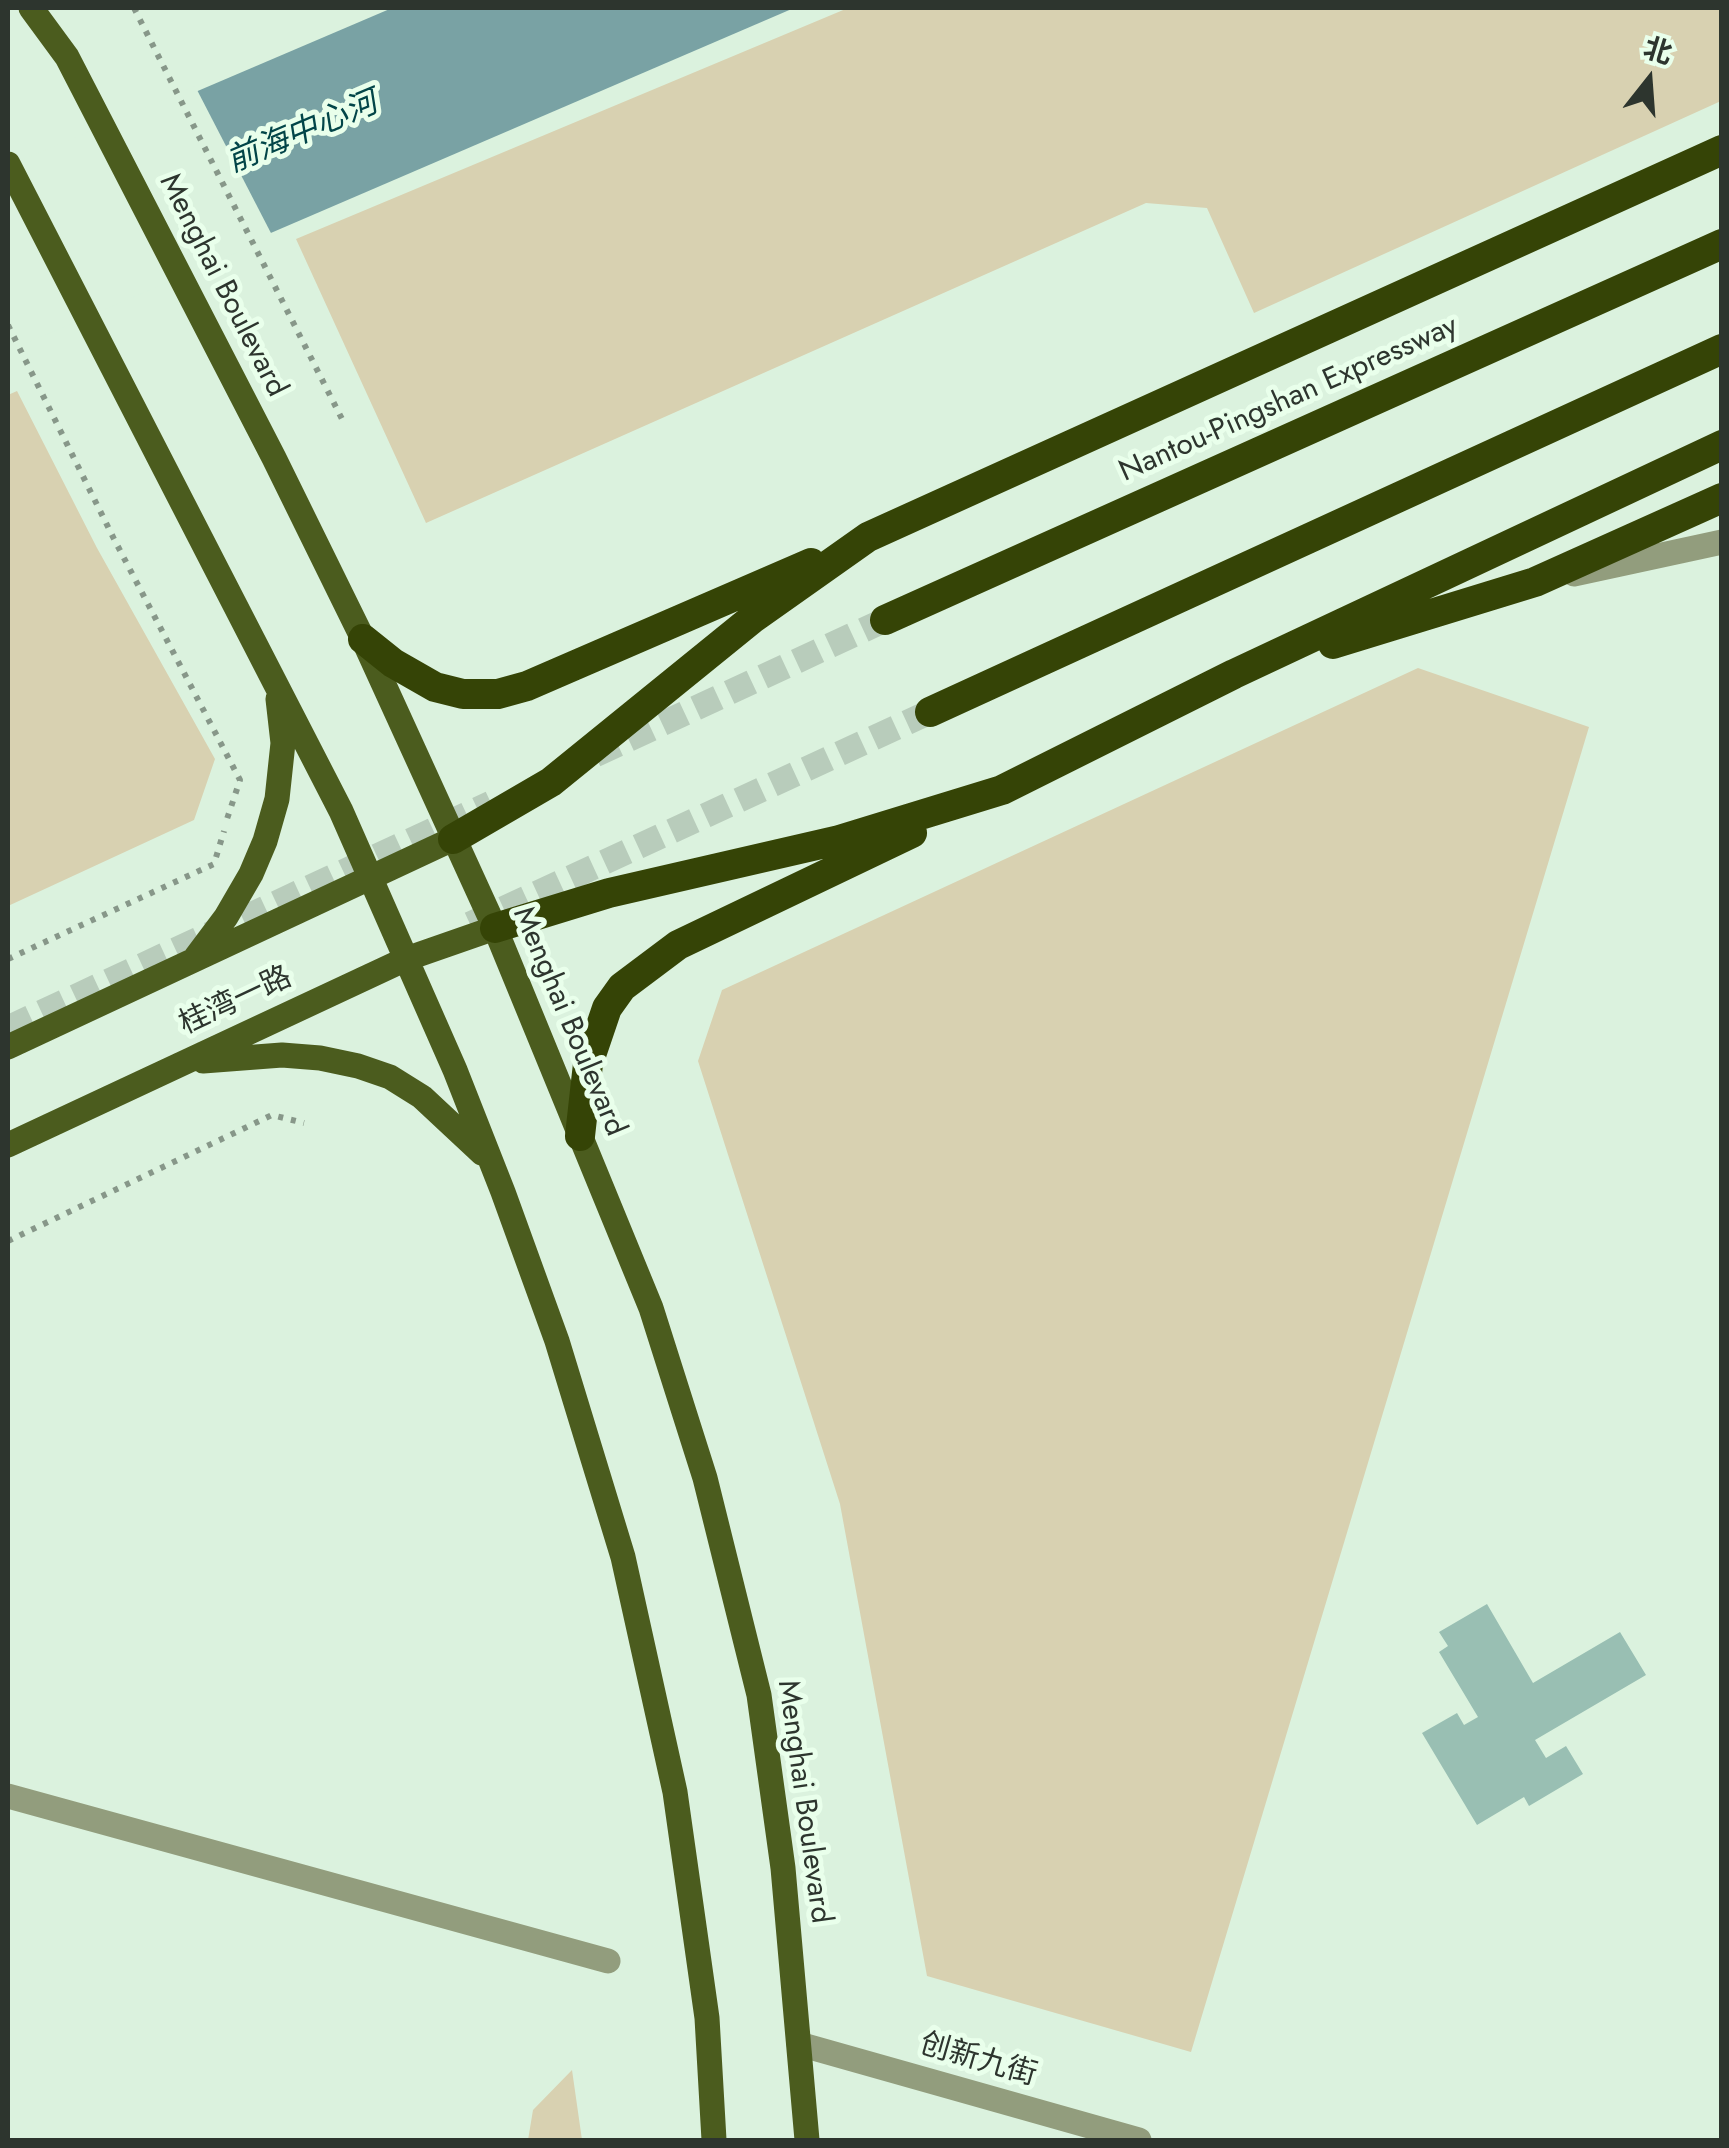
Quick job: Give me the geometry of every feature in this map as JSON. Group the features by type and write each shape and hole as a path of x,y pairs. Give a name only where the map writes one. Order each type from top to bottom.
{"highway":[{"path":"363,639 393,663 434,687 463,694 498,694 528,686 868,537 1722,150"},
{"name":"Nantou-Pingshan Expressway","path":"886,620 1722,244"},
{"path":"930,712 1722,349"},
{"path":"580,1136 588,1064 598,1029 622,986 678,945 1234,674 1722,444"},
{"path":"1234,674 1535,582 1722,498"},
{"path":"454,839 551,782 752,619 868,537"},
{"path":"494,928 610,893 839,840 1002,790"}],"main road":[{"name":"Menghai Boulevard","path":"31,8 67,56 363,639 494,928 651,1308 705,1478 759,1695 784,1868 807,2140"},
{"path":"50,8 67,56"},
{"path":"8,164 181,506 275,679 370,877 491,1162 557,1342 623,1556 674,1792 707,2018 714,2140"},
{"path":"195,959 251,874 272,816 283,744 275,679"},
{"name":"桂湾一路","path":"8,1047 454,839"},
{"name":"桂湾一路","path":"8,1144 406,959 494,928"},
{"path":"183,1063 282,1054 358,1066 390,1077 422,1097 453,1122 491,1162"}],"street":[{"path":"1535,582 1722,542"},
{"path":"8,1796 608,1961"},
{"name":"创新九街","path":"798,2044 1139,2140"}],"path":[{"path":"134,8 344,423"},
{"path":"8,325 114,540 240,780 227,819"},
{"path":"8,960 214,864 224,831"},
{"path":"8,1242 272,1115 304,1123"}],"shaded area":[{"path":"848,8 1721,8 1721,101 1254,313 1207,208 1146,203 426,523 296,239"},
{"path":"17,391 97,548 215,759 194,820 8,906 8,395"},
{"path":"1418,668 1589,727 1191,2052 927,1976 840,1504 698,1061 722,990"},
{"path":"572,2070 582,2140 528,2140 533,2110"}],"water":[{"name":"前海中心河","path":"392,8 794,8 8,346 8,172"}],"pier":[{"path":"195,86 273,237 8,351 8,166"}],"building":[{"path":"1487,1604 1533,1683 1620,1632 1646,1675 1535,1740 1546,1758 1566,1746 1583,1774 1529,1806 1524,1797 1477,1825 1422,1733 1457,1713 1464,1725 1478,1717 1439,1652 1448,1646 1439,1632"}],"tunnel":[{"path":"595,755 885,620"},
{"path":"470,924 930,712"},
{"path":"8,1028 491,803"}]}
